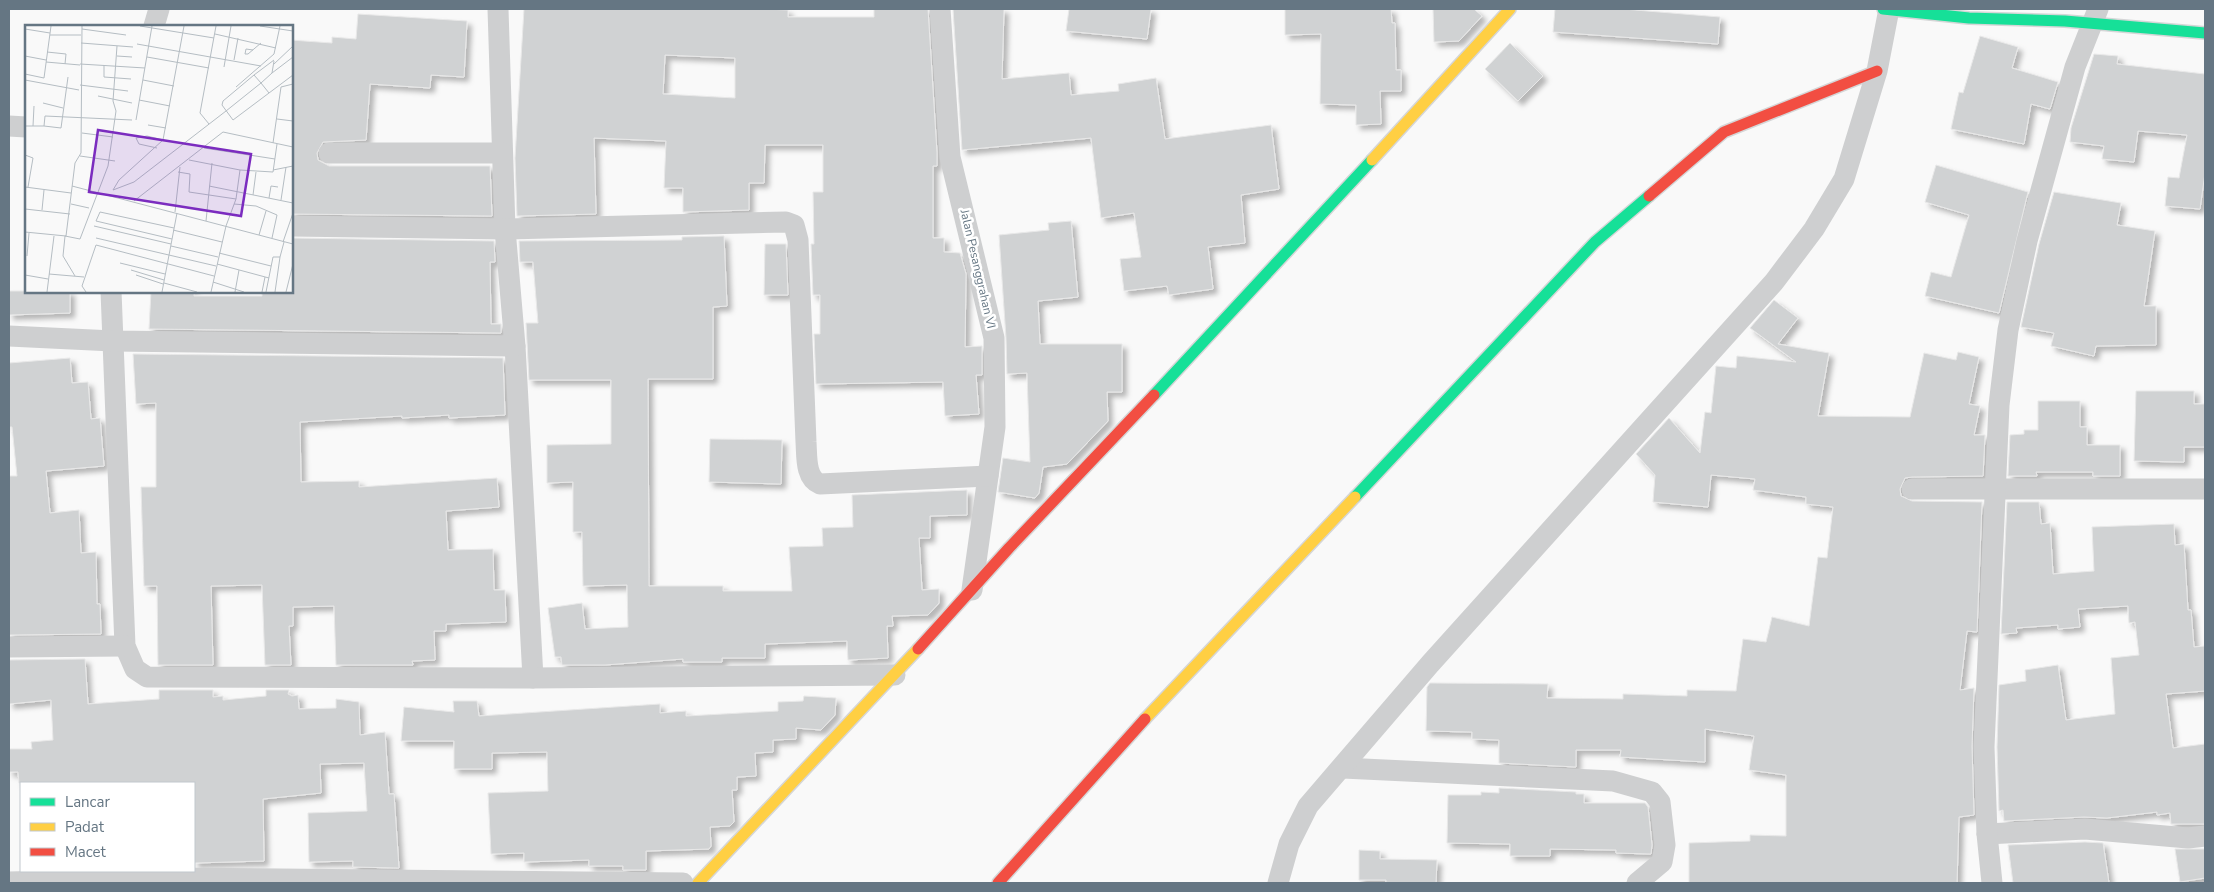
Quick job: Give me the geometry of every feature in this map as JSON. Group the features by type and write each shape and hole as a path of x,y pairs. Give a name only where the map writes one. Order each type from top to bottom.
{"street":[{"path":"154,25 159,9"},
{"path":"498,9 502,153 515,346 532,678"},
{"name":"Jalan Pesanggrahan VI","path":"940,9 950,157 994,338 995,427 972,590"},
{"path":"698,883 895,675 1510,9"},
{"path":"1278,883 1289,844 1308,806 1343,768 1430,664 1774,282 1814,229 1844,178 1877,71 1886,9 1999,20 2065,21 2096,17 2205,34"},
{"path":"1992,883 1987,834 1984,747 1999,405 2008,330 2027,241 2070,85 2096,17"},
{"path":"998,883 1109,757 1595,242 1724,132 1877,71"},
{"path":"9,126 25,127"},
{"path":"329,153 502,153"},
{"path":"292,226 506,229 786,222 794,225 798,240 806,442 809,474 815,482 820,484 988,476"},
{"path":"111,292 125,646 135,669 147,677 532,678 895,675"},
{"path":"9,336 113,342 515,346"},
{"path":"1912,489 2205,489"},
{"path":"9,647 125,646"},
{"path":"1343,768 1613,781 1652,792 1660,802 1665,845 1662,862 1637,883"},
{"path":"1987,834 2085,829 2188,838 2205,836"},
{"path":"9,882 173,878 683,883"}],"building":[{"path":"524,9 764,9 788,10 788,17 874,17 874,9 928,9 937,153 937,166 933,166 933,238 944,238 944,252 960,253 966,274 965,347 982,346 982,375 976,375 979,414 945,416 943,382 816,384 814,334 820,334 820,295 813,295 811,244 814,244 813,192 823,192 823,145 765,145 764,183 749,183 749,210 683,212 683,188 664,188 666,141 594,138 596,214 517,216 515,158","holes":["665,55 735,58 735,98 663,94"]},
{"path":"953,9 1004,9 1002,79 1069,73 1071,95 1119,91 1118,84 1156,78 1165,139 1271,125 1279,189 1241,195 1245,243 1208,247 1213,289 1169,295 1167,286 1124,291 1120,259 1141,257 1134,213 1101,218 1091,138 962,150"},
{"path":"1069,9 1151,9 1147,39 1066,31"},
{"path":"1285,9 1391,9 1392,23 1395,23 1396,70 1401,70 1401,91 1380,91 1381,124 1356,125 1356,105 1320,104 1321,34 1285,35"},
{"path":"1433,9 1474,9 1482,16 1459,41 1434,42"},
{"path":"1555,9 1623,9 1720,17 1718,44 1553,32"},
{"path":"358,14 467,21 464,77 431,75 430,88 370,84 366,140 323,142 317,153 318,160 329,166 490,166 492,216 292,214 292,40 332,43 332,37 356,39"},
{"path":"1980,36 2018,47 2012,68 2058,82 2050,109 2031,104 2024,144 1951,129 1959,92 1963,93"},
{"path":"1510,43 1543,76 1518,101 1485,69"},
{"path":"2094,54 2118,56 2117,64 2205,74 2205,173 2200,209 2165,206 2168,177 2179,178 2187,135 2138,131 2134,162 2102,159 2104,146 2070,142 2071,128"},
{"path":"1936,165 2028,192 1999,313 1925,296 1931,272 1951,277 1969,215 1925,202"},
{"path":"2054,192 2121,203 2117,225 2155,231 2144,306 2156,306 2156,345 2096,346 2094,356 2051,346 2054,333 2021,327 2039,244"},
{"path":"1071,221 1078,297 1038,301 1040,344 1122,344 1122,392 1107,392 1108,421 1067,464 1043,467 1039,493 1035,498 998,492 1003,458 1030,462 1027,373 1007,374 999,235 1049,230 1048,223"},
{"path":"724,236 727,306 713,307 713,379 648,379 649,586 723,586 723,591 792,591 789,547 823,546 822,528 853,527 852,495 967,490 967,515 930,516 930,538 919,538 922,590 939,589 939,603 928,615 892,616 893,626 887,626 888,658 848,660 847,641 765,644 765,658 722,658 722,662 683,662 683,659 605,665 562,665 561,657 555,657 548,608 582,603 585,629 628,627 627,585 583,586 582,532 573,532 573,482 547,483 547,445 611,444 611,380 529,380 526,323 538,323 533,262 520,262 519,241 682,240 682,237"},
{"path":"292,238 494,241 495,262 490,262 491,324 501,324 501,333 149,329 151,292 194,292 194,296 262,296 262,292 292,292"},
{"path":"765,244 786,244 788,295 764,295"},
{"path":"9,291 70,292 70,313 9,315"},
{"path":"1774,300 1798,318 1778,344 1829,353 1818,416 1910,417 1924,353 1956,360 1958,352 1979,357 1969,404 1980,406 1974,435 1985,435 1983,476 1905,478 1900,489 1901,496 1912,501 1982,502 1977,632 1967,631 1960,690 1974,688 1972,746 1974,815 1959,817 1957,883 1689,883 1689,843 1750,841 1750,835 1786,836 1786,775 1749,770 1754,736 1705,729 1705,762 1620,757 1621,750 1576,750 1576,767 1499,763 1499,740 1472,739 1472,732 1426,731 1427,687 1430,683 1548,684 1547,698 1623,699 1623,694 1687,696 1687,690 1736,691 1743,639 1766,642 1772,617 1809,626 1818,557 1827,558 1833,507 1806,504 1806,497 1753,490 1755,479 1711,475 1708,507 1653,502 1655,475 1636,454 1669,418 1700,453 1705,412 1711,413 1716,366 1736,368 1737,356 1796,362 1750,328"},
{"path":"133,354 503,358 505,415 449,418 449,415 402,418 402,416 300,422 301,482 359,481 359,487 497,478 499,507 446,511 448,550 493,549 494,590 505,590 506,622 446,624 446,631 434,631 435,660 412,661 413,665 336,665 334,606 293,607 293,626 289,626 291,665 265,665 262,585 211,586 213,665 158,665 157,586 144,586 141,487 156,487 156,403 136,404"},
{"path":"70,358 72,383 88,382 91,419 100,418 104,466 46,471 50,513 79,510 81,553 96,552 97,604 100,604 101,634 9,635 9,476 17,476 12,427 9,427 9,363"},
{"path":"2136,391 2194,391 2194,404 2205,404 2205,447 2184,447 2184,462 2134,461"},
{"path":"2038,401 2080,401 2080,427 2087,427 2087,445 2120,445 2120,476 2093,476 2093,472 2036,472 2037,476 2008,476 2010,435 2024,434 2024,430 2038,430"},
{"path":"710,439 782,440 781,484 709,482"},
{"path":"2007,502 2039,502 2041,524 2050,523 2053,574 2094,571 2092,527 2174,524 2175,545 2184,544 2188,610 2191,610 2194,647 2205,646 2205,691 2166,694 2173,748 2205,744 2205,824 2171,824 2170,813 2157,815 2157,812 2107,818 2084,817 2004,821 2003,810 1999,811 1997,747 1999,685 2026,681 2025,670 2058,665 2066,720 2115,714 2111,658 2139,655 2135,622 2129,623 2128,606 2078,609 2080,627 2058,629 2058,625 2016,628 2017,633 2001,634"},
{"path":"85,659 88,704 159,699 159,690 213,690 213,697 223,696 223,700 266,696 266,690 289,690 288,694 292,696 298,695 299,709 336,708 336,699 359,702 360,735 385,732 389,794 394,794 399,868 353,867 353,861 309,862 308,813 367,811 364,763 320,764 321,793 263,799 264,861 195,863 195,782 19,783 18,772 9,772 9,749 32,749 31,742 53,740 51,700 9,704 9,660"},
{"path":"804,696 836,698 835,715 821,730 796,728 796,739 773,740 773,752 755,753 756,776 737,777 737,790 732,790 734,822 730,826 710,827 711,846 709,849 646,851 646,870 623,870 623,866 589,866 589,860 524,862 524,853 491,854 488,793 548,791 547,752 492,753 492,769 454,769 454,741 401,741 404,707 454,712 453,701 477,701 479,716 660,704 660,713 686,711 686,716 778,711 778,702 803,701"},
{"path":"1499,788 1576,792 1576,794 1584,794 1584,803 1645,803 1648,807 1652,845 1651,854 1616,853 1616,850 1550,849 1550,856 1510,856 1510,844 1447,843 1448,795 1481,795 1481,792 1499,793"},
{"path":"2103,843 2109,883 2013,883 2008,845"},
{"path":"2175,849 2205,849 2205,878 2180,882"},
{"path":"1359,850 1380,851 1380,859 1437,860 1436,883 1386,883 1386,880 1359,880"}],"traffic: fast":[{"path":"1883,9 1969,18 2065,21 2205,33"},
{"path":"1154,395 1372,160"},
{"path":"1355,497 1595,242 1649,196"}],"traffic: slow":[{"path":"1372,160 1510,9"},
{"path":"1145,719 1355,497"},
{"path":"698,883 918,649"}],"traffic: jam":[{"path":"1649,196 1724,132 1877,71"},
{"path":"918,649 1009,548 1154,395"},
{"path":"998,883 1145,719"}]}
